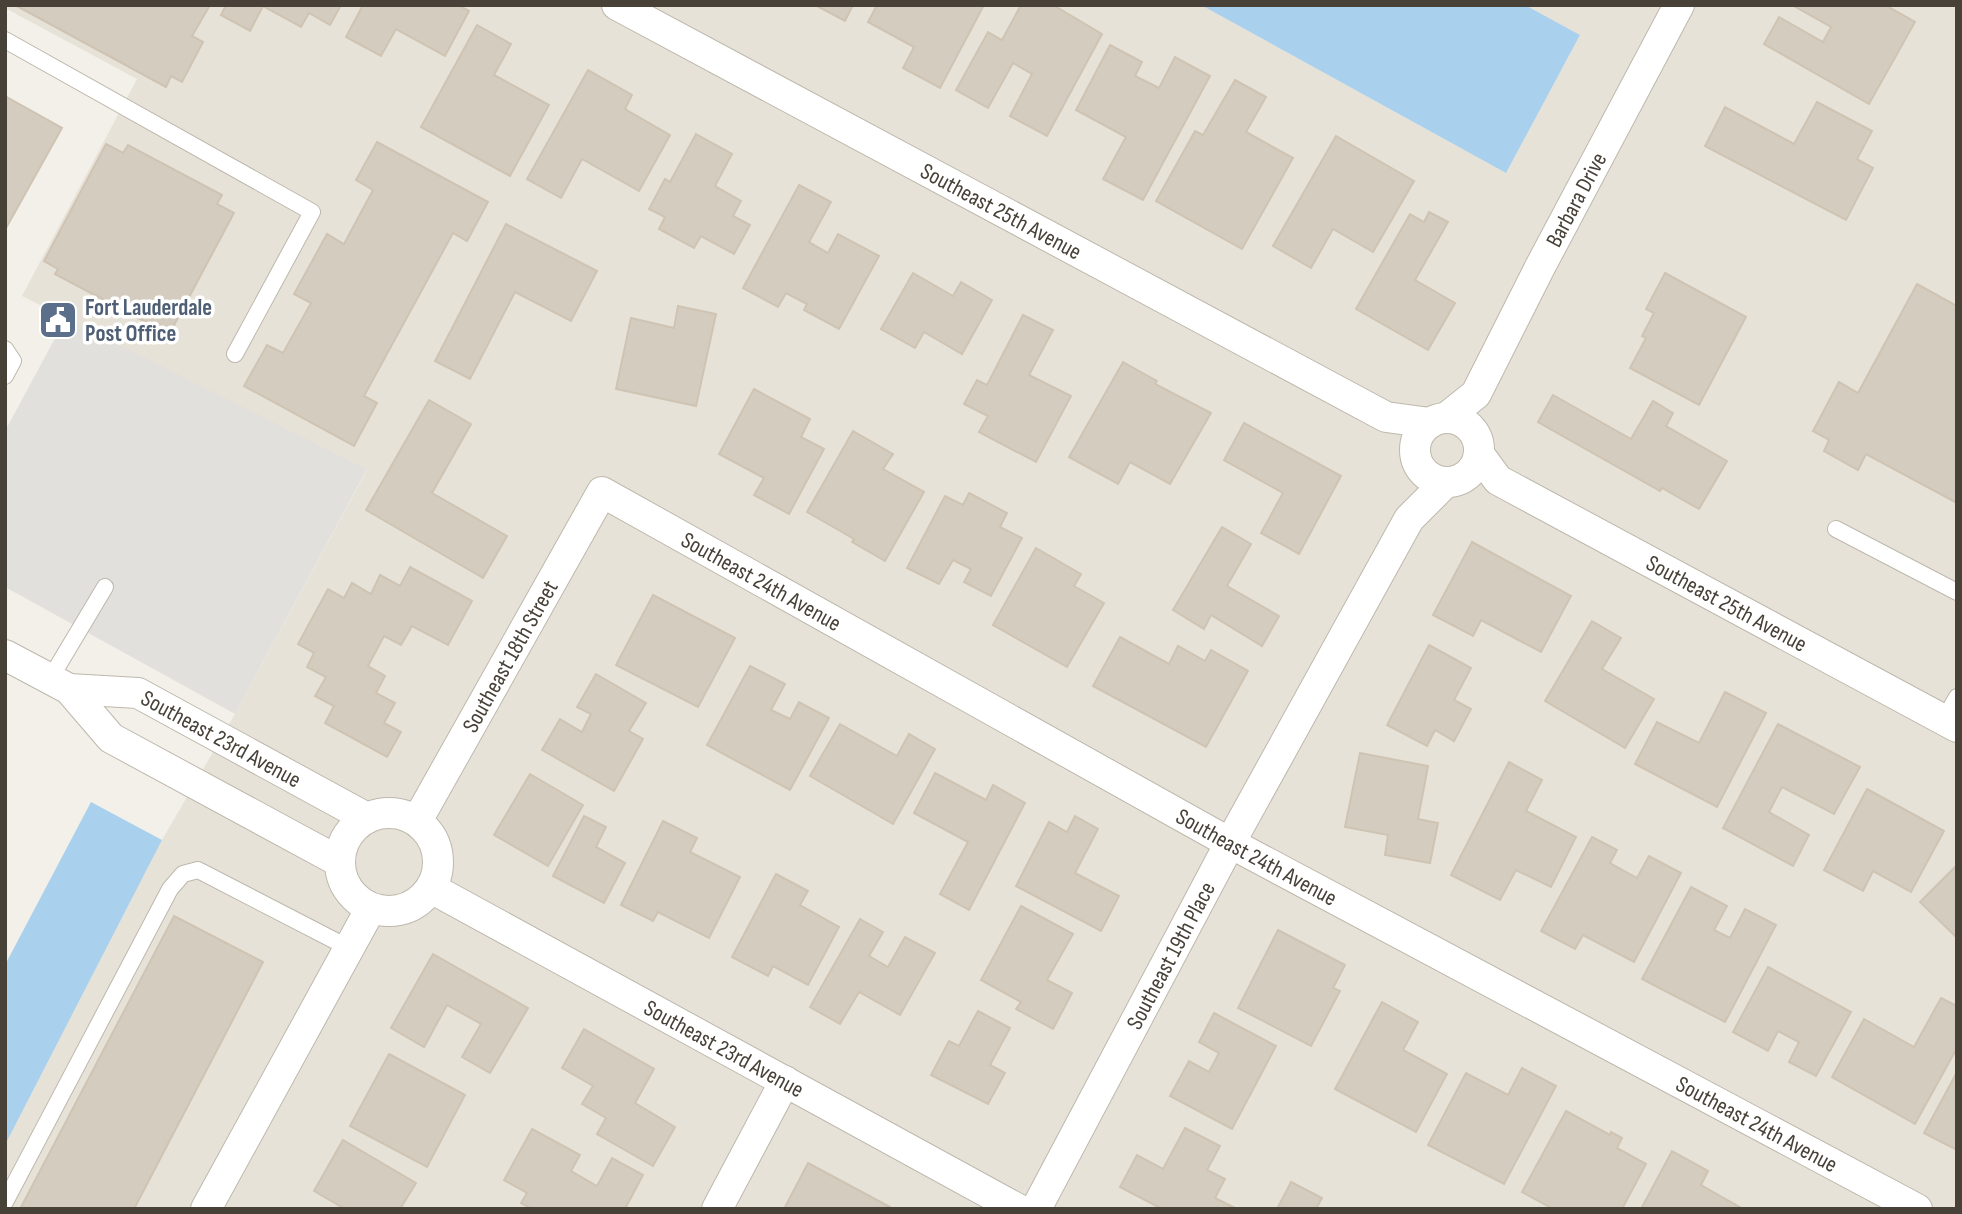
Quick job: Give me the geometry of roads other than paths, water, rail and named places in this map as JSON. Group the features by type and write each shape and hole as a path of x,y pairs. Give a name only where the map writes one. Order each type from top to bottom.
{"street":[{"name":"Southeast 25th Avenue","path":"617,5 1386,417 1436,471 1498,480 1953,715"},
{"name":"Barbara Drive","path":"1476,443 1476,394 1679,5"},
{"name":"Barbara Drive","path":"1438,421 1476,394"},
{"name":"Southeast 25th Avenue","path":"1386,417 1438,421"},
{"path":"1457,419 1476,443 1476,464 1436,471 1419,436 1438,421 1457,419"},
{"name":"Southeast 25th Avenue","path":"1476,443 1498,480"},
{"name":"Southeast 19th Place","path":"1036,1209 1230,843 1436,471"},
{"name":"Southeast 24th Avenue","path":"602,492 1230,843 1917,1209"},
{"name":"Southeast 18th Street","path":"417,821 602,492"},
{"name":"Southeast 23rd Avenue","path":"5,655 60,684 111,738 340,862"},
{"name":"Southeast 23rd Avenue","path":"60,684 138,693 367,818"},
{"path":"392,813 417,821 428,831 435,844 438,866 431,888 423,899 411,907 384,912 358,901 348,890 342,877 340,862 347,836 367,818 392,813"},
{"name":"Southeast 23rd Avenue","path":"431,888 1018,1209"},
{"path":"206,1209 370,908"},
{"path":"717,1209 785,1081"}],"lane":[{"path":"5,40 312,212 235,354"},
{"path":"5,349 13,361 5,376"},
{"path":"1836,529 1957,592"},
{"path":"60,684 105,587"},
{"path":"5,1202 170,889 183,874 198,870 349,948"}],"water":[{"path":"1201,5 1525,5 1580,35 1506,173"},
{"path":"91,802 162,840 5,1145 5,965"}],"place":[{"name":"Fort Lauderdale Post Office","path":"58,320"}]}
